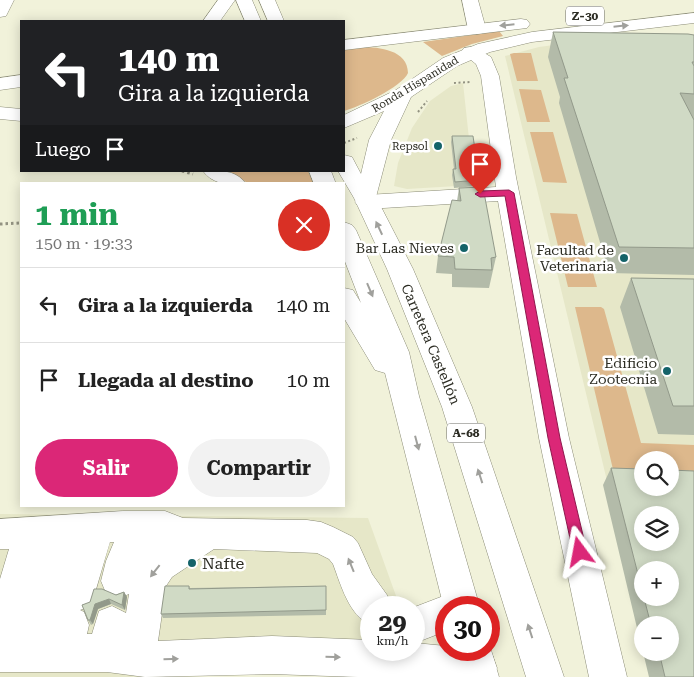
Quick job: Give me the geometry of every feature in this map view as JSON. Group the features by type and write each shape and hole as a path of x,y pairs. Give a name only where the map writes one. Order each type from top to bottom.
{"main road":[{"path":"0,12 6,0"},
{"path":"212,20 227,0"},
{"path":"244,0 253,20"},
{"path":"267,0 276,20"},
{"path":"470,0 477,28"},
{"name":"Z-30","path":"345,45 694,3"},
{"name":"Ronda Hispanidad","path":"345,122 371,111 403,94 427,72 470,52 496,44 532,37 690,19"},
{"path":"391,40 412,47 427,72"},
{"path":"470,52 484,61 490,76 496,124 554,438 605,662"},
{"path":"0,84 20,81"},
{"path":"403,94 380,140 366,199 509,193"},
{"path":"0,113 20,115"},
{"name":"Carretera Castellón","path":"345,164 354,182 366,199 416,306 458,408 545,677"},
{"path":"216,172 232,182"},
{"path":"345,232 395,352 404,396 454,596"},
{"path":"345,299 372,340 404,396"},
{"path":"52,531 165,526 196,533 307,536 333,542 346,554 359,586 366,596"},
{"path":"41,628 52,531"},
{"path":"41,628 52,531"},
{"path":"119,581 122,562 130,546 138,542 163,540 196,533"},
{"path":"119,645 149,580 160,565 196,533"},
{"path":"41,628 119,645 160,660 272,655 477,665"}],"path":[{"path":"416,115 427,72"},
{"path":"447,85 475,81"},
{"path":"345,143 362,136"},
{"path":"0,224 20,223"}],"shaded area":[{"path":"499,31 503,36 472,44 442,56 423,42"},
{"name":"Facultad de Veterinaria","path":"613,37 694,51 694,489 679,488 679,451 634,451 634,466 608,485 505,56 539,47"},
{"path":"362,47 391,51 403,59 407,65 408,73 398,84 389,90 345,111 345,50"},
{"path":"531,53 538,81 517,81 510,54"},
{"name":"Repsol","path":"463,83 474,185 407,189 394,186 398,163 412,128 430,101 451,86"},
{"path":"519,89 541,90 550,122 527,122"},
{"path":"530,132 553,132 567,183 543,182"},
{"path":"231,172 308,172 313,182 246,182"},
{"path":"550,213 577,214 597,287 568,287"},
{"path":"575,307 601,307 604,309 641,443 694,445 694,481 679,480 679,451 634,451 634,479 615,478"},
{"name":"Nafte","path":"0,514 368,518 396,596 360,596 360,661 418,661 422,672 302,672 133,677 0,677"}],"building":[{"path":"553,32 694,35 694,62 692,62 694,66 694,94 680,93 694,120 694,248 619,247 564,78 568,78"},
{"path":"452,136 473,136 478,180 455,182 453,169 456,169"},
{"path":"483,187 496,257 491,258 492,270 455,269 454,257 438,256 452,200 461,201 459,188"},
{"path":"631,278 694,279 694,406 673,406"},
{"path":"611,468 634,469 634,496 679,496 679,470 694,471 694,677 665,677 661,661 679,661 679,616 649,616 646,606 679,606 679,561 635,561"},
{"path":"165,586 189,586 189,589 326,586 326,610 161,614"},
{"path":"94,589 102,589 116,595 124,592 122,605 109,599 95,604 90,620 88,620 82,605 90,602"}],"place":[{"name":"Repsol","path":"438,146"},
{"name":"Bar Las Nieves","path":"464,248"},
{"name":"Facultad de Veterinaria","path":"624,258"},
{"name":"Edificio Zootecnia","path":"667,371"},
{"name":"Nafte","path":"192,563"}],"route":[{"path":"480,194 509,193 554,438 580,552"}]}
